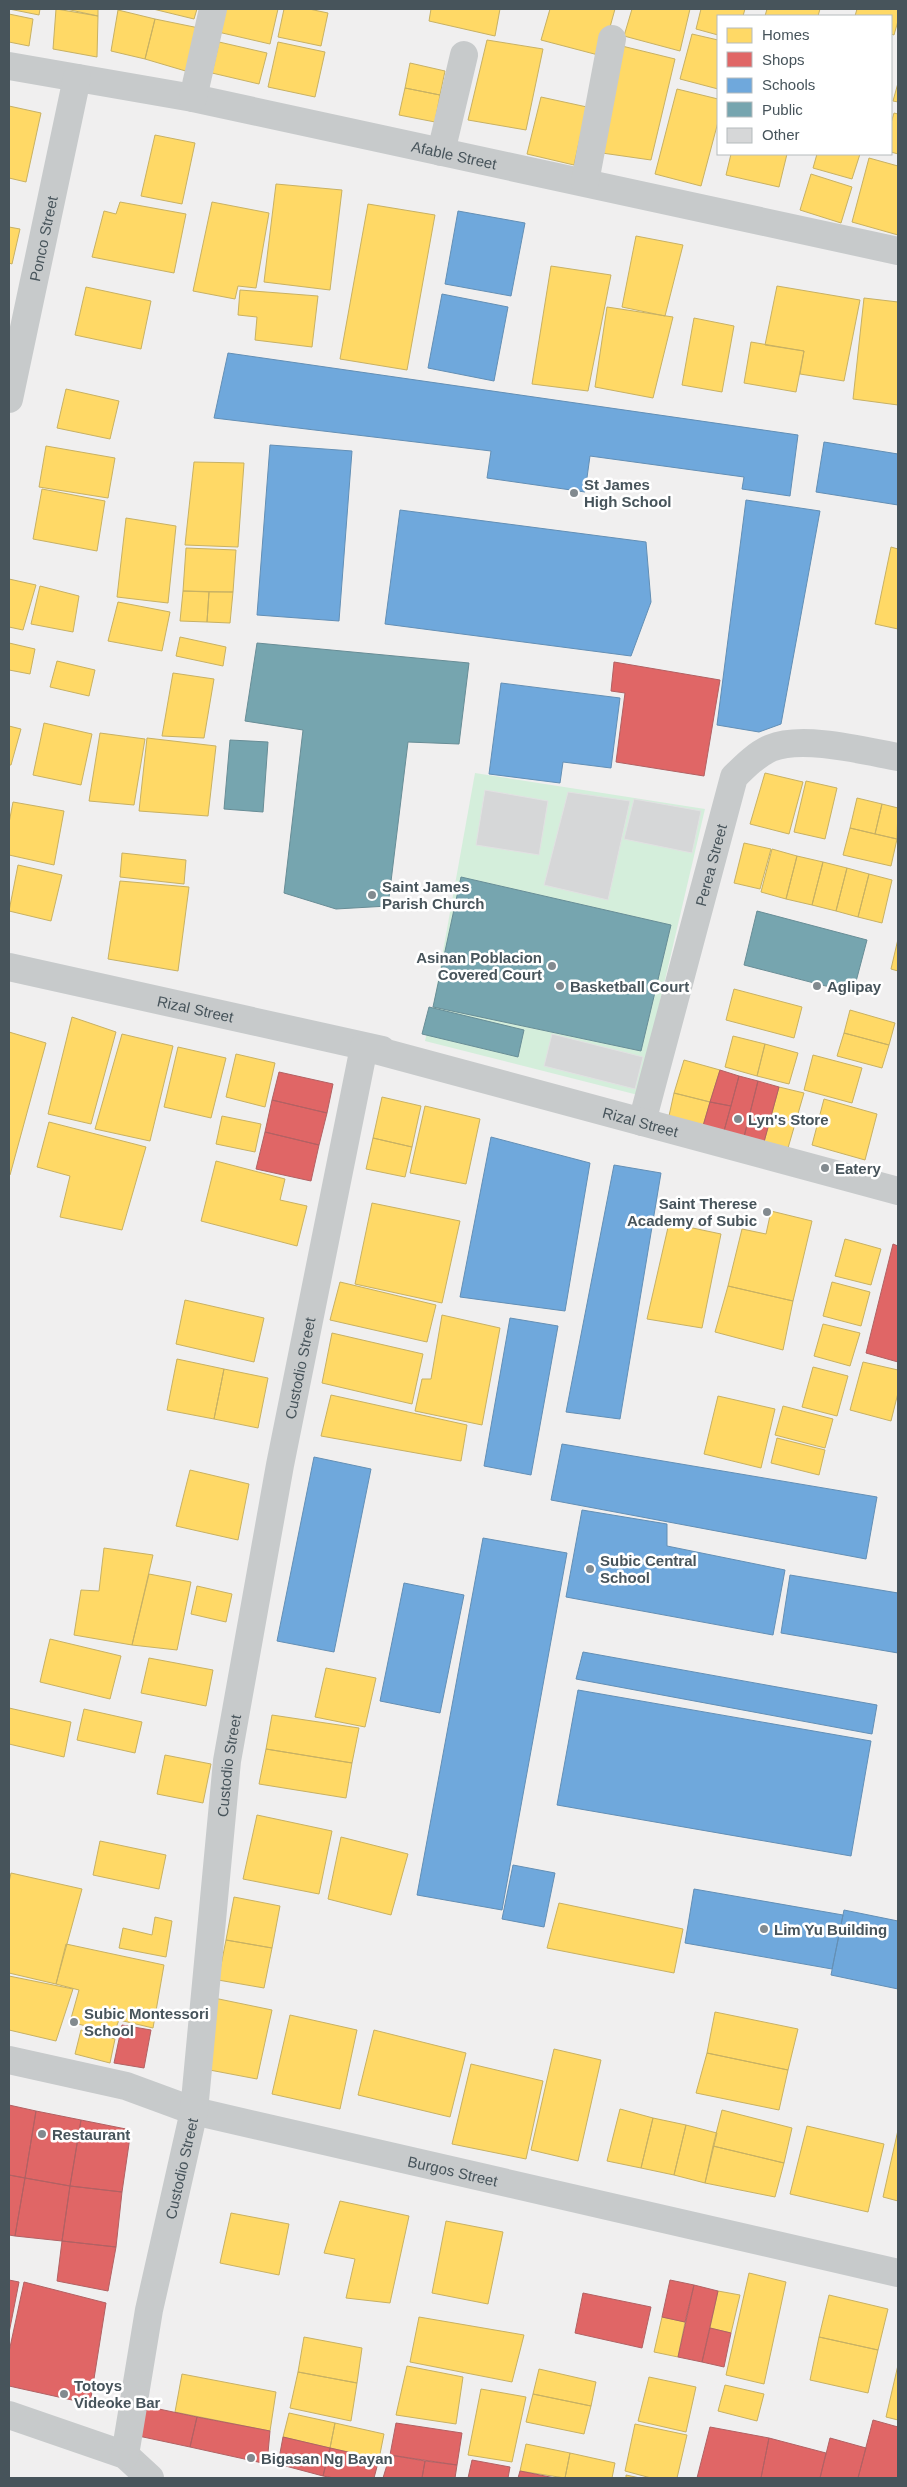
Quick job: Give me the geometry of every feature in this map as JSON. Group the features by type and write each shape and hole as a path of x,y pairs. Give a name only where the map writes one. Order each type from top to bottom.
{"street":[{"path":"193,98 213,9"},
{"path":"585,182 612,39"},
{"path":"440,152 464,55"},
{"name":"Afable Street","path":"9,66 193,98 898,251"},
{"name":"Ponco Street","path":"9,399 77,78"},
{"name":"Perea Street","path":"642,1122 734,777 751,761 771,748 801,744 834,746 898,757"},
{"name":"Rizal Street","path":"9,967 374,1049 898,1190"},
{"name":"Custodio Street","path":"125,2454 149,2310 194,2111 227,1761 282,1455 374,1049"},
{"name":"Burgos Street","path":"9,2060 126,2086 194,2111 898,2273"},
{"path":"9,2415 125,2454 153,2478"}],"green space":[{"path":"475,773 705,809 638,1095 425,1041 433,1007"}],"building: Homes":[{"path":"9,9 40,9 39,15"},
{"path":"56,9 98,16 97,57 53,49"},
{"path":"66,9 98,9 98,16"},
{"path":"153,9 197,9 194,19"},
{"path":"224,9 278,9 270,44 218,32"},
{"path":"284,9 309,9 328,13 321,46 278,37"},
{"path":"431,9 500,9 495,36 429,21"},
{"path":"550,9 615,9 602,56 541,40"},
{"path":"632,9 690,9 680,51 624,36"},
{"path":"701,9 745,9 743,15 717,15 717,35 696,29"},
{"path":"767,9 820,9 818,15 765,15"},
{"path":"857,9 898,9 898,21 894,35 892,34 892,15 855,15"},
{"path":"118,10 155,19 145,59 111,51"},
{"path":"9,14 33,19 29,46 9,42"},
{"path":"155,19 199,28 189,72 145,59"},
{"path":"692,34 717,40 717,89 680,79"},
{"path":"487,40 543,49 526,130 468,120"},
{"path":"219,42 267,53 259,84 212,73"},
{"path":"278,42 325,52 315,97 268,87"},
{"path":"622,46 675,59 651,160 602,153"},
{"path":"410,63 445,71 440,95 405,88"},
{"path":"898,83 898,102 893,101"},
{"path":"405,88 440,95 435,122 399,115"},
{"path":"677,89 717,99 717,126 701,186 655,174"},
{"path":"541,97 587,107 574,165 527,154"},
{"path":"9,106 41,113 26,182 9,178"},
{"path":"894,113 898,114 898,154 892,152 892,120"},
{"path":"155,135 195,143 182,204 141,196"},
{"path":"731,155 787,155 779,187 726,175"},
{"path":"817,155 860,155 852,179 813,168"},
{"path":"869,158 898,166 898,235 852,222"},
{"path":"811,174 852,187 841,223 800,210"},
{"path":"276,184 342,190 330,290 264,282"},
{"path":"120,202 186,214 174,273 92,257 104,211 116,214"},
{"path":"212,202 269,213 256,288 238,286 235,299 193,291"},
{"path":"368,204 435,215 407,370 340,359"},
{"path":"9,227 20,229 12,264 9,263"},
{"path":"636,236 683,245 665,316 622,307"},
{"path":"551,266 611,275 588,391 532,384"},
{"path":"777,286 860,300 844,381 800,374 804,351 765,345"},
{"path":"86,287 151,301 141,349 75,335"},
{"path":"240,290 318,296 312,347 255,340 257,317 238,315"},
{"path":"864,298 898,302 898,405 853,399"},
{"path":"607,307 673,317 653,398 595,387"},
{"path":"694,318 734,326 722,392 682,385"},
{"path":"751,342 804,351 796,392 744,383"},
{"path":"66,389 119,401 110,439 57,428"},
{"path":"46,446 115,458 108,498 39,487"},
{"path":"194,462 244,463 238,547 185,545"},
{"path":"42,489 105,501 97,551 33,539"},
{"path":"126,518 176,526 168,603 117,597"},
{"path":"891,547 898,549 898,629 875,624"},
{"path":"186,548 236,550 233,592 183,591"},
{"path":"9,579 36,585 23,630 9,627"},
{"path":"40,586 79,596 73,632 31,624"},
{"path":"183,591 209,592 207,622 180,621"},
{"path":"209,592 233,592 230,623 207,622"},
{"path":"118,602 170,612 162,651 108,641"},
{"path":"180,637 226,647 223,666 176,656"},
{"path":"9,643 35,649 30,674 9,670"},
{"path":"57,661 95,670 89,696 50,687"},
{"path":"173,673 214,679 204,738 162,736"},
{"path":"44,723 92,734 81,785 33,775"},
{"path":"9,726 21,729 11,765 9,765"},
{"path":"100,733 145,739 134,805 89,801"},
{"path":"147,738 216,746 208,816 139,811"},
{"path":"765,773 803,782 789,834 750,824"},
{"path":"806,781 837,788 825,839 794,832"},
{"path":"857,798 882,804 875,834 850,828"},
{"path":"13,802 64,811 54,865 9,855 9,823"},
{"path":"882,804 898,808 897,839 875,834"},
{"path":"850,828 897,839 891,866 843,855"},
{"path":"744,843 771,849 760,889 734,883"},
{"path":"772,849 797,856 786,899 761,892"},
{"path":"122,853 186,860 184,884 120,877"},
{"path":"797,856 823,862 812,905 786,899"},
{"path":"823,862 847,868 836,911 812,905"},
{"path":"18,865 62,875 51,921 9,911"},
{"path":"847,868 869,874 858,917 836,911"},
{"path":"869,874 892,880 882,923 858,917"},
{"path":"120,881 189,887 178,971 108,959"},
{"path":"898,939 898,971 891,969"},
{"path":"734,989 802,1007 794,1038 726,1020"},
{"path":"850,1010 895,1023 889,1045 844,1033"},
{"path":"72,1017 116,1032 91,1124 48,1114"},
{"path":"9,1032 46,1043 10,1175 9,1175"},
{"path":"844,1033 889,1045 882,1068 837,1056"},
{"path":"122,1034 173,1046 150,1141 95,1129"},
{"path":"733,1036 765,1044 757,1076 725,1067"},
{"path":"765,1044 798,1053 789,1084 757,1076"},
{"path":"178,1047 226,1058 211,1118 164,1107"},
{"path":"236,1054 275,1063 265,1107 226,1097"},
{"path":"813,1055 862,1068 852,1103 804,1090"},
{"path":"684,1060 720,1070 710,1102 674,1093"},
{"path":"779,1087 804,1093 788,1148 764,1142"},
{"path":"674,1093 710,1102 703,1126 669,1116"},
{"path":"382,1097 421,1106 412,1147 373,1138"},
{"path":"824,1099 877,1114 865,1160 812,1145"},
{"path":"425,1106 480,1119 466,1184 410,1173"},
{"path":"222,1116 261,1124 255,1152 216,1144"},
{"path":"49,1122 146,1147 122,1230 60,1217 70,1176 37,1167"},
{"path":"373,1138 412,1147 405,1177 366,1169"},
{"path":"216,1161 285,1179 280,1200 307,1206 297,1246 201,1221"},
{"path":"372,1203 460,1221 442,1303 355,1284"},
{"path":"771,1211 812,1221 793,1301 728,1286 742,1229 766,1234"},
{"path":"669,1223 721,1234 702,1328 647,1319"},
{"path":"845,1239 881,1249 871,1285 835,1276"},
{"path":"340,1282 436,1305 427,1342 330,1320"},
{"path":"832,1282 870,1292 861,1326 823,1316"},
{"path":"728,1286 793,1301 783,1350 715,1332"},
{"path":"185,1300 264,1318 254,1362 176,1344"},
{"path":"442,1315 500,1328 482,1425 415,1411 422,1379 431,1379"},
{"path":"823,1324 860,1333 850,1366 814,1356"},
{"path":"332,1333 423,1354 412,1404 322,1383"},
{"path":"177,1359 224,1369 214,1419 167,1410"},
{"path":"863,1362 898,1370 898,1393 891,1421 850,1410"},
{"path":"813,1367 848,1376 837,1416 802,1407"},
{"path":"224,1369 268,1378 258,1428 214,1419"},
{"path":"331,1395 467,1425 461,1461 321,1436"},
{"path":"718,1396 775,1409 761,1468 704,1454"},
{"path":"783,1406 833,1419 825,1448 775,1435"},
{"path":"777,1438 825,1450 819,1475 771,1463"},
{"path":"190,1470 249,1484 238,1540 176,1526"},
{"path":"104,1548 153,1555 132,1645 74,1635 81,1590 99,1591"},
{"path":"149,1574 191,1582 177,1650 132,1645"},
{"path":"197,1586 232,1594 226,1622 191,1614"},
{"path":"50,1639 121,1656 110,1699 40,1682"},
{"path":"149,1658 213,1670 206,1706 141,1693"},
{"path":"326,1668 376,1678 365,1727 315,1717"},
{"path":"9,1708 71,1722 64,1757 9,1744"},
{"path":"84,1709 142,1722 135,1753 77,1740"},
{"path":"272,1715 359,1728 352,1763 266,1749"},
{"path":"266,1749 352,1763 346,1798 259,1784"},
{"path":"165,1755 211,1764 203,1803 157,1794"},
{"path":"257,1815 332,1831 319,1894 243,1879"},
{"path":"341,1837 408,1854 391,1915 328,1899"},
{"path":"100,1841 166,1855 159,1889 93,1875"},
{"path":"11,1873 82,1889 56,1984 9,1973 9,1882"},
{"path":"234,1897 280,1906 272,1948 226,1940"},
{"path":"559,1903 683,1929 674,1973 547,1948"},
{"path":"155,1917 172,1921 166,1957 119,1948 123,1928 152,1935"},
{"path":"226,1940 272,1948 264,1988 218,1980"},
{"path":"66,1944 164,1965 153,2028 119,2020 114,2033 70,2022 79,1990 56,1984"},
{"path":"9,1976 73,1989 56,2041 9,2030"},
{"path":"214,1998 272,2010 257,2079 199,2068"},
{"path":"715,2012 798,2029 788,2070 707,2053"},
{"path":"290,2015 357,2030 340,2109 272,2094"},
{"path":"81,2030 115,2039 110,2063 75,2054"},
{"path":"374,2030 466,2053 450,2117 358,2095"},
{"path":"554,2049 601,2060 578,2161 531,2150"},
{"path":"707,2053 788,2070 779,2110 696,2093"},
{"path":"471,2064 543,2081 526,2159 452,2144"},
{"path":"620,2109 653,2118 641,2168 607,2161"},
{"path":"722,2110 792,2128 784,2163 713,2146"},
{"path":"653,2118 686,2125 674,2175 641,2168"},
{"path":"686,2125 717,2133 705,2183 674,2175"},
{"path":"807,2126 884,2144 868,2212 790,2194"},
{"path":"898,2130 898,2201 883,2197"},
{"path":"713,2146 784,2163 775,2197 705,2183"},
{"path":"340,2201 409,2216 390,2303 346,2298 355,2259 324,2253"},
{"path":"231,2213 289,2224 279,2275 220,2263"},
{"path":"446,2221 503,2232 488,2304 432,2293"},
{"path":"749,2273 786,2282 764,2384 726,2375"},
{"path":"718,2291 740,2295 731,2333 710,2328"},
{"path":"829,2295 888,2309 878,2350 819,2337"},
{"path":"419,2317 524,2335 512,2382 410,2362"},
{"path":"662,2317 685,2322 678,2357 654,2352"},
{"path":"304,2337 362,2348 357,2383 298,2372"},
{"path":"819,2337 878,2350 868,2393 810,2380"},
{"path":"898,2365 898,2420 886,2417"},
{"path":"407,2366 463,2377 456,2424 396,2415"},
{"path":"539,2369 596,2382 591,2406 533,2394"},
{"path":"298,2372 357,2383 351,2421 290,2408"},
{"path":"182,2374 276,2392 270,2431 175,2412"},
{"path":"649,2377 696,2387 686,2432 638,2421"},
{"path":"725,2385 764,2394 757,2421 718,2411"},
{"path":"481,2389 526,2397 512,2462 468,2455"},
{"path":"533,2394 591,2406 584,2434 526,2422"},
{"path":"289,2413 335,2423 330,2448 283,2437"},
{"path":"335,2423 384,2434 379,2459 330,2448"},
{"path":"635,2424 687,2435 677,2478 651,2478 625,2471"},
{"path":"526,2444 570,2453 565,2478 520,2471"},
{"path":"570,2453 615,2463 612,2478 565,2478"},
{"path":"626,2475 640,2478 626,2478"}],"building: Shops":[{"path":"614,662 720,680 704,776 616,762 625,693 611,691"},
{"path":"720,1070 739,1076 731,1106 710,1102"},
{"path":"279,1072 333,1084 327,1113 272,1100"},
{"path":"739,1076 758,1081 744,1137 724,1131"},
{"path":"758,1081 779,1087 764,1142 744,1137"},
{"path":"272,1100 327,1113 319,1145 265,1132"},
{"path":"710,1102 731,1106 724,1131 703,1126"},
{"path":"265,1132 319,1145 311,1181 256,1169"},
{"path":"893,1244 898,1246 898,1362 866,1353"},
{"path":"122,2025 151,2030 144,2068 114,2063"},
{"path":"9,2105 36,2111 25,2178 9,2175"},
{"path":"36,2111 81,2120 70,2186 25,2178"},
{"path":"81,2120 131,2130 122,2192 70,2186"},
{"path":"9,2175 25,2178 15,2236 9,2235"},
{"path":"25,2178 70,2186 62,2241 15,2236"},
{"path":"70,2186 122,2192 116,2247 62,2241"},
{"path":"62,2241 116,2247 108,2291 57,2281"},
{"path":"9,2280 19,2282 9,2333"},
{"path":"670,2280 694,2285 685,2322 662,2317"},
{"path":"24,2282 106,2303 90,2404 9,2386 9,2352"},
{"path":"694,2285 718,2291 702,2362 678,2357"},
{"path":"583,2293 651,2307 642,2348 575,2333"},
{"path":"710,2328 731,2333 724,2367 702,2362"},
{"path":"135,2404 197,2417 190,2447 129,2434"},
{"path":"197,2417 270,2431 267,2464 190,2447"},
{"path":"873,2420 898,2427 898,2478 858,2478"},
{"path":"396,2423 462,2433 457,2465 390,2455"},
{"path":"710,2427 769,2438 761,2478 697,2478"},
{"path":"283,2437 330,2448 323,2476 278,2464"},
{"path":"769,2438 826,2453 820,2478 761,2478"},
{"path":"830,2438 866,2448 858,2478 820,2478"},
{"path":"330,2448 379,2459 374,2478 334,2478 323,2476"},
{"path":"390,2455 425,2461 422,2478 383,2478"},
{"path":"472,2460 510,2467 508,2478 468,2478"},
{"path":"425,2461 457,2465 455,2478 422,2478"},
{"path":"520,2471 555,2478 518,2478"}],"building: Schools":[{"path":"458,211 525,223 511,296 445,284"},
{"path":"442,294 508,307 494,381 428,368"},
{"path":"228,353 798,435 790,496 742,489 744,477 590,456 585,492 487,478 491,451 214,418"},
{"path":"824,442 898,454 898,505 816,492"},
{"path":"270,445 352,451 339,621 257,615"},
{"path":"746,500 820,511 781,724 759,732 717,725"},
{"path":"400,510 646,542 651,602 631,656 385,624"},
{"path":"501,683 620,698 611,768 563,762 560,783 489,774"},
{"path":"491,1137 590,1163 565,1311 460,1297"},
{"path":"614,1165 661,1173 620,1419 566,1412"},
{"path":"510,1318 558,1326 531,1475 484,1466"},
{"path":"562,1444 877,1497 866,1559 551,1500"},
{"path":"314,1457 371,1469 334,1652 277,1641"},
{"path":"582,1510 667,1524 667,1546 785,1570 773,1635 566,1597"},
{"path":"483,1538 567,1553 502,1910 417,1895"},
{"path":"790,1575 898,1593 898,1653 781,1633"},
{"path":"404,1583 464,1595 440,1713 380,1701"},
{"path":"583,1652 877,1705 872,1734 576,1679"},
{"path":"578,1690 871,1741 851,1856 557,1805"},
{"path":"513,1865 555,1873 544,1927 502,1919"},
{"name":"Lim Yu Building","path":"694,1889 843,1915 832,1969 685,1943"},
{"path":"844,1910 898,1921 898,1989 831,1975"}],"building: Public":[{"path":"257,643 469,663 459,744 408,742 388,906 336,909 284,893 303,730 245,721"},
{"path":"230,740 268,742 263,812 224,809"},
{"name":"Asinan Poblacion Covered Court","path":"461,877 671,925 641,1051 433,1007"},
{"path":"757,911 867,940 853,993 744,965"},
{"path":"429,1007 524,1030 518,1057 422,1034"}],"building: Other":[{"path":"485,790 548,801 539,855 476,845"},
{"path":"568,792 630,801 608,900 544,885"},
{"path":"634,799 701,811 692,853 624,839"},
{"path":"552,1034 643,1057 635,1089 544,1066"}],"place":[{"name":"St James High School","path":"574,493"},
{"name":"Saint James Parish Church","path":"372,895"},
{"name":"Asinan Poblacion Covered Court","path":"552,966"},
{"name":"Basketball Court","path":"560,986"},
{"name":"Aglipay","path":"817,986"},
{"name":"Lyn's Store","path":"738,1119"},
{"name":"Eatery","path":"825,1168"},
{"name":"Saint Therese Academy of Subic","path":"767,1212"},
{"name":"Subic Central School","path":"590,1569"},
{"name":"Lim Yu Building","path":"764,1929"},
{"name":"Subic Montessori School","path":"74,2022"},
{"name":"Restaurant","path":"42,2134"},
{"name":"Totoys Videoke Bar","path":"64,2394"},
{"name":"Bigasan Ng Bayan","path":"251,2458"}]}
